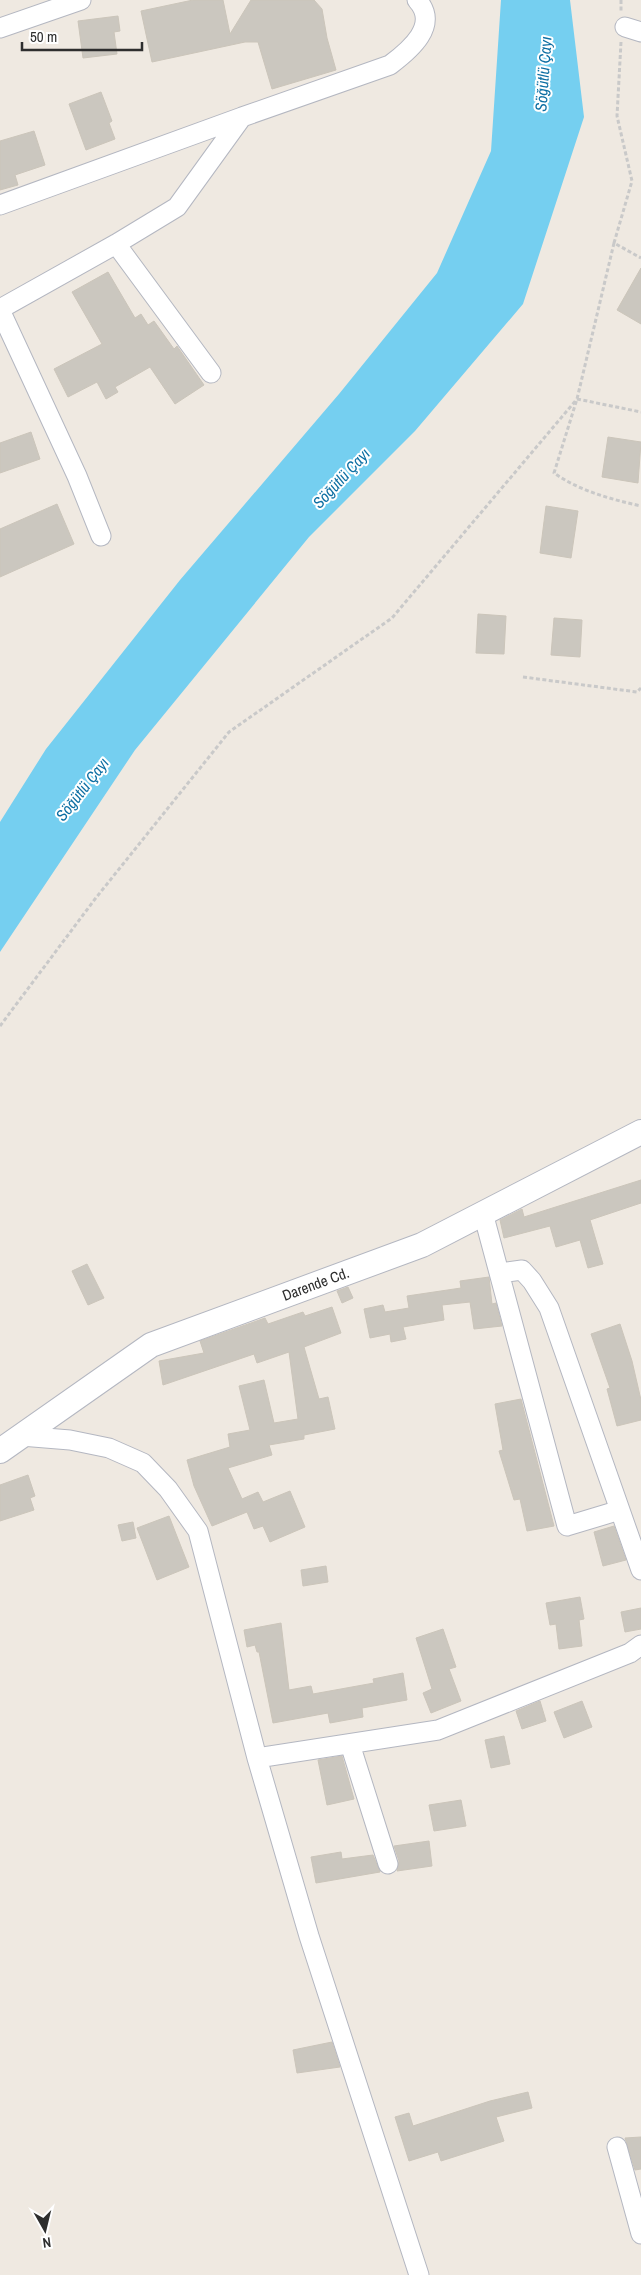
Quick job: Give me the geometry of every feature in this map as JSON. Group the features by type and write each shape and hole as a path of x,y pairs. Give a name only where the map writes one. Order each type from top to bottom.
{"street":[{"path":"0,28 54,5 81,0"},
{"path":"0,205 390,65 410,50 426,24 423,7 417,0"},
{"path":"101,536 77,476 0,310 177,207 242,117"},
{"path":"116,244 211,373"},
{"name":"Darende Cd.","path":"0,1451 151,1345 422,1245 641,1132"},
{"path":"483,1213 567,1526 620,1510"},
{"path":"500,1272 522,1270 532,1281 549,1308 641,1570"},
{"path":"21,1436 70,1440 109,1448 143,1463 168,1489 198,1531 257,1758 309,1936 419,2275"},
{"path":"257,1758 438,1730 630,1653 641,1646"},
{"path":"350,1744 388,1864"},
{"path":"618,2147 641,2234"}],"path":[{"path":"621,0 627,28 617,116 632,181 614,243 577,399 554,473 568,483 610,499 641,506"},
{"path":"614,243 641,258"},
{"path":"577,399 641,412"},
{"path":"0,1026 11,1014 95,899 229,732 392,618 577,399"},
{"path":"523,677 637,692 641,688"}],"water":[{"name":"Söğütlü Çayı","path":"501,0 570,0 584,117 523,304 415,431 309,537 135,750 0,952 0,822 46,749 180,580 339,394 437,273 491,151"}],"building":[{"path":"193,0 223,0 230,34 251,0 314,0 322,9 327,38 336,70 272,89 258,42 245,42 152,62 141,11"},
{"path":"118,16 120,31 114,32 117,54 83,58 78,21"},
{"path":"101,92 112,121 109,123 115,139 86,150 69,104"},
{"path":"34,131 45,165 15,175 18,185 0,190 0,141"},
{"path":"641,268 641,324 617,310"},
{"path":"108,272 135,318 141,314 148,325 154,321 174,349 177,346 204,385 175,404 150,367 115,387 118,392 106,399 97,382 68,397 54,369 102,344 72,292"},
{"path":"31,432 40,459 0,473 0,443"},
{"path":"608,437 641,442 638,483 602,477"},
{"path":"57,504 74,544 0,577 0,529"},
{"path":"546,506 578,511 571,558 540,553"},
{"path":"478,614 506,616 504,654 476,653"},
{"path":"554,618 582,620 580,657 551,655"},
{"path":"641,1180 641,1203 590,1220 603,1264 588,1268 580,1240 556,1247 550,1226 504,1238 500,1220 522,1209 524,1217"},
{"path":"87,1264 104,1298 88,1305 72,1271"},
{"path":"489,1277 492,1304 496,1303 502,1326 474,1329 470,1302 442,1305 444,1320 403,1327 406,1339 391,1342 390,1334 370,1338 364,1309 383,1305 385,1312 409,1308 407,1296 461,1288 460,1281"},
{"path":"348,1287 353,1298 342,1303 337,1291"},
{"path":"332,1307 341,1333 304,1347 319,1399 328,1397 335,1429 304,1435 304,1439 269,1445 272,1455 228,1468 242,1499 258,1492 263,1502 290,1491 305,1527 270,1542 263,1526 254,1529 247,1512 212,1526 194,1486 187,1460 230,1447 228,1434 250,1430 239,1386 264,1380 274,1423 298,1419 289,1352 257,1363 254,1354 163,1385 159,1361 204,1353 200,1341 265,1318 268,1324 303,1312 305,1316"},
{"path":"620,1324 632,1361 641,1400 641,1420 617,1426 607,1389 610,1388 591,1334"},
{"path":"521,1399 554,1526 527,1531 520,1499 514,1500 499,1451 503,1450 495,1404"},
{"path":"28,1475 35,1496 30,1498 34,1510 0,1521 0,1485"},
{"path":"169,1516 189,1567 157,1580 137,1528"},
{"path":"133,1522 136,1538 122,1541 118,1525"},
{"path":"614,1526 626,1560 603,1566 594,1532"},
{"path":"326,1566 328,1582 303,1586 301,1570"},
{"path":"580,1597 584,1619 579,1620 582,1646 559,1649 556,1624 550,1625 546,1603"},
{"path":"641,1608 641,1629 625,1632 621,1612"},
{"path":"281,1623 289,1690 311,1686 313,1694 374,1683 373,1679 403,1673 407,1700 362,1708 363,1717 330,1723 328,1713 273,1723 259,1652 257,1652 255,1645 247,1647 244,1630"},
{"path":"443,1629 456,1667 449,1669 461,1701 431,1713 423,1693 432,1689 416,1638"},
{"path":"540,1701 546,1721 522,1729 516,1711"},
{"path":"582,1701 592,1727 564,1738 554,1712"},
{"path":"504,1736 510,1764 491,1768 485,1740"},
{"path":"342,1756 354,1799 327,1805 318,1760"},
{"path":"461,1800 466,1826 434,1831 429,1805"},
{"path":"429,1841 432,1866 397,1871 399,1861 394,1846"},
{"path":"341,1852 342,1859 373,1855 380,1872 316,1883 311,1857"},
{"path":"332,2042 340,2067 297,2073 293,2050"},
{"path":"528,2092 532,2108 496,2117 504,2141 441,2161 438,2152 409,2161 395,2117 409,2113 413,2126 490,2101"},
{"path":"641,2137 641,2169 635,2170 625,2138"}]}
